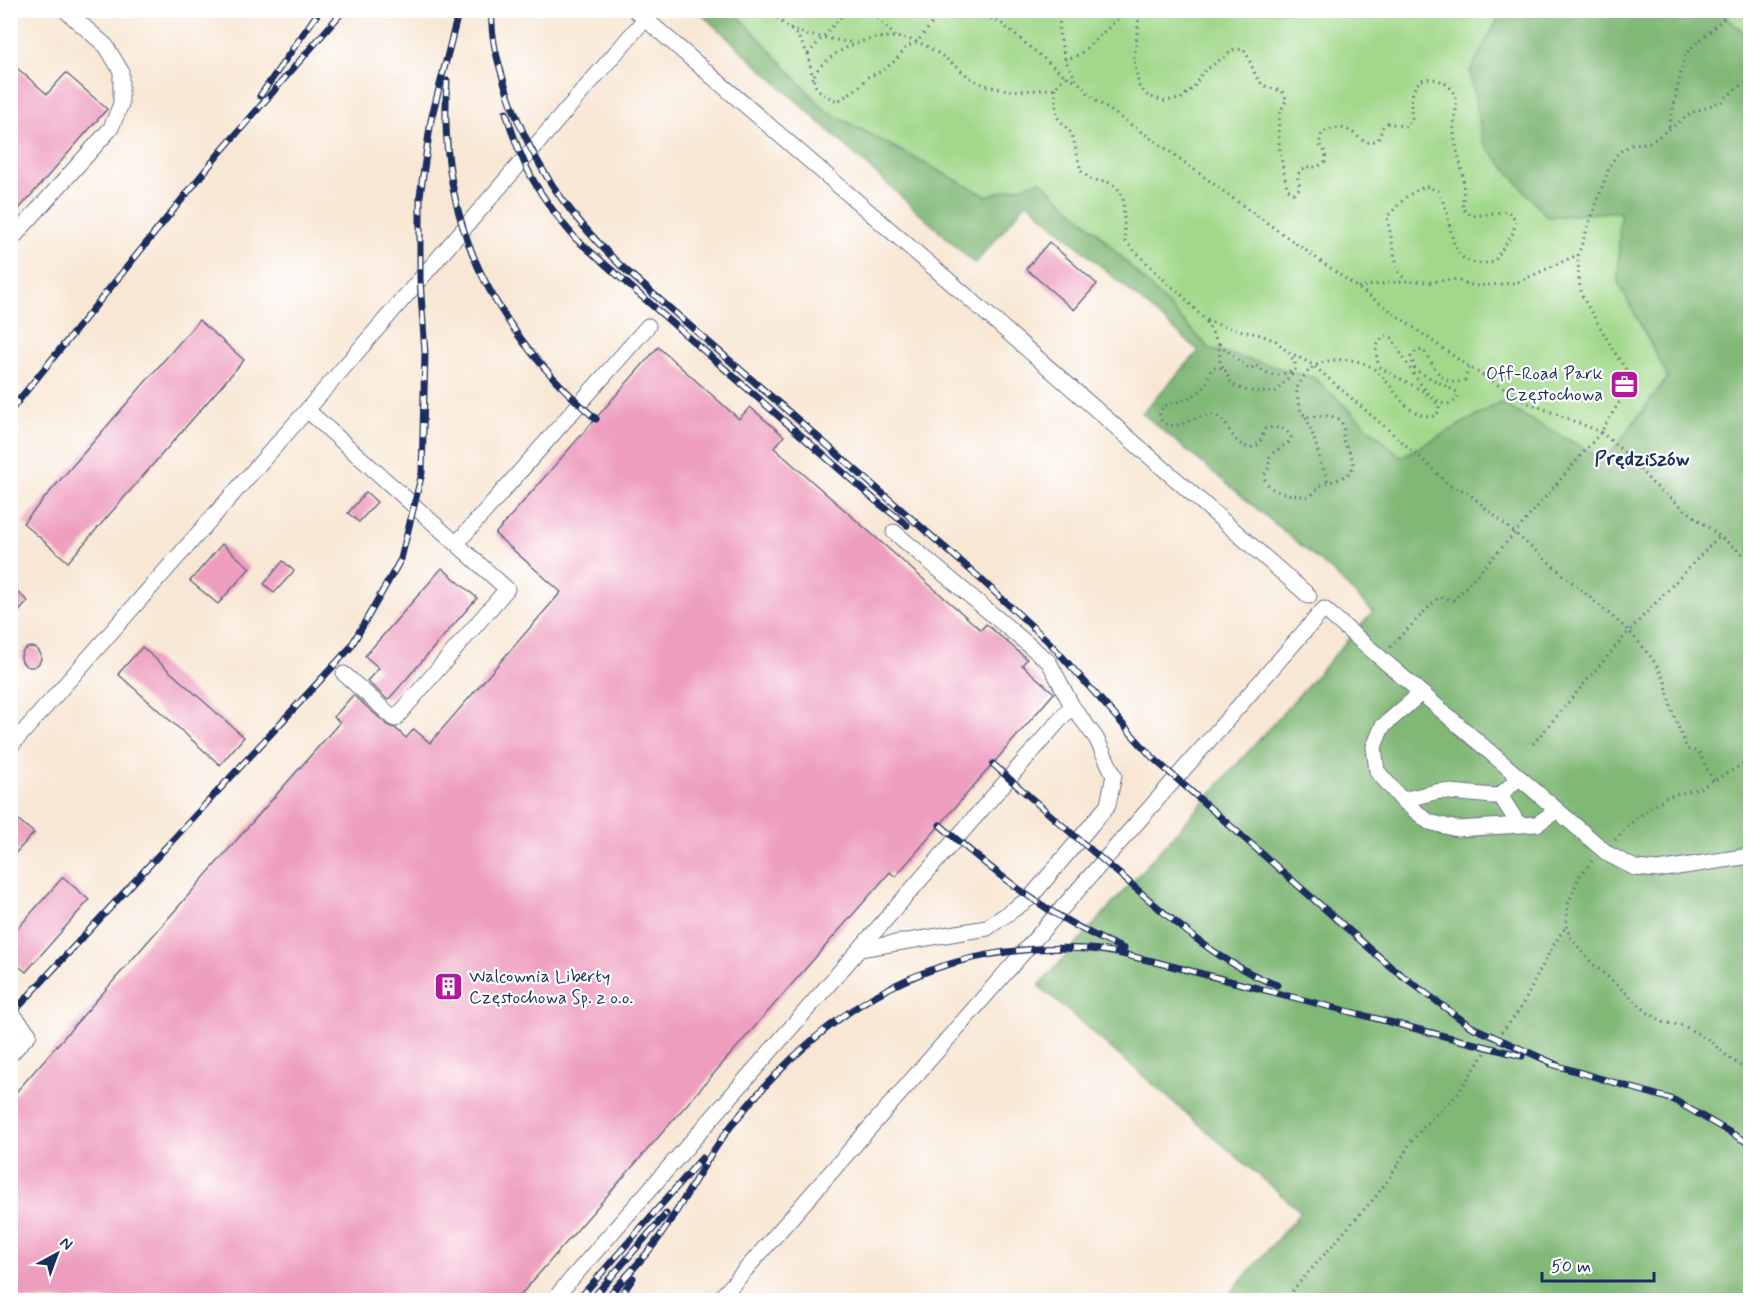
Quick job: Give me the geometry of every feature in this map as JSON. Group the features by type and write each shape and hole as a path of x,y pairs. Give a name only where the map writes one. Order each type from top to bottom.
{"street":[{"path":"10,241 111,128 121,104 121,71 106,46 65,10"},
{"path":"10,747 307,410 640,15 970,299 1309,596"},
{"path":"458,543 648,326"},
{"path":"307,410 507,589 395,719 344,674"},
{"path":"860,949 987,928 1030,898 1108,805 1114,775 1096,738 1072,706 1049,662 894,532"},
{"path":"719,1300 1324,609 1604,851 1635,868 1658,870 1750,855"},
{"path":"1421,693 1382,727 1374,747 1377,771 1402,800 1429,822 1457,829 1537,824 1556,811"},
{"path":"553,1300 1072,706"},
{"path":"1402,800 1440,791 1500,795 1519,778"},
{"path":"1500,795 1519,825"},
{"path":"10,1011 29,1034 10,1055"}],"path":[{"path":"768,10 797,35 808,54 816,89 838,100 858,88 868,77 882,71 896,60 906,47 917,42 943,10"},
{"path":"808,54 847,10"},
{"path":"869,10 896,37"},
{"path":"975,10 1002,24 1065,76 1077,81"},
{"path":"1060,10 1059,33 1065,60 1077,81 1095,100 1165,147 1469,367 1524,401 1601,432 1623,451 1654,485 1750,560"},
{"path":"1065,60 1080,54 1119,17 1134,10"},
{"path":"1144,10 1139,17 1134,60 1139,86 1148,96 1164,101 1180,99 1194,87 1202,73 1233,50 1243,49 1249,56 1254,73 1263,85 1282,91 1287,100 1280,108 1278,126 1287,188 1293,193 1300,189 1297,175 1305,166 1317,166 1325,162 1326,153 1319,144 1322,132 1338,126 1351,131 1366,143 1378,140 1383,127 1388,123 1406,127 1412,118 1410,107 1412,93 1419,81 1428,77 1440,80 1453,92 1457,109 1455,138 1463,179 1462,209 1472,216 1508,211 1516,220 1513,233 1494,262 1478,265 1460,257 1452,240 1446,210 1438,190 1425,186 1407,196 1387,217 1398,271 1406,282"},
{"path":"1668,129 1685,54 1732,10"},
{"path":"789,28 821,38 855,43 896,37 917,42 948,60 974,80 988,86 1019,91 1055,88"},
{"path":"813,79 819,66 834,54 855,43"},
{"path":"1065,76 1055,88 1057,117 1072,134 1082,171 1090,179 1110,183 1123,197 1125,241 1205,320 1219,344 1248,368 1251,369 1255,365 1267,374 1279,376 1295,370"},
{"path":"1380,656 1439,597 1454,600 1601,432 1620,400 1634,383 1583,298 1579,282 1578,255 1610,165 1618,153 1631,145 1651,142 1693,112 1722,101 1738,87 1750,83"},
{"path":"1356,287 1453,279 1475,286 1516,283 1578,255"},
{"path":"1205,320 1276,341 1288,352 1295,363 1295,370 1273,393 1248,392 1236,387 1230,381 1220,362 1219,344"},
{"path":"1328,483 1315,438 1306,417 1301,412 1296,388 1313,365 1324,361 1346,359 1370,366 1382,376 1408,408 1427,417 1435,416 1439,406 1419,389 1389,374 1380,366 1376,348 1379,339 1386,336 1392,338 1410,370 1438,401 1447,405 1457,399 1456,392 1415,370 1412,357 1416,351 1423,350 1440,375 1448,381 1457,383 1465,380 1469,367"},
{"path":"1288,352 1313,365 1450,486 1467,492 1629,632 1652,658 1665,681 1671,708 1687,749 1699,752 1713,781"},
{"path":"1226,370 1213,367 1203,389 1192,397 1164,406 1160,414 1161,419 1169,424 1186,424 1206,414 1213,415 1220,418 1238,444 1250,448 1259,444 1265,429 1286,430 1291,437 1289,442 1270,455 1269,467 1264,476 1268,486 1287,495 1307,497 1319,487 1350,472 1353,466 1352,457 1344,443 1344,428 1341,422 1334,417 1319,415 1306,417"},
{"path":"1533,744 1629,632 1719,536"},
{"path":"1750,760 1701,788 1666,797 1635,819 1589,864 1579,877 1568,904 1566,926 1570,937 1591,962 1647,1012 1663,1022 1684,1026 1709,1040 1726,1056 1750,1073"},
{"path":"1684,787 1686,792"},
{"path":"1501,1032 1513,1021 1523,1005 1548,955 1566,926"},
{"path":"1284,1300 1376,1196 1412,1140 1430,1119 1456,1096 1485,1053"}],"green space":[{"path":"698,11 734,11 826,111 986,196 1041,181 1097,232 1210,349 1314,378 1401,457 1500,403 1606,460 1668,377 1618,282 1620,211 1547,217 1483,142 1470,72 1502,11 1719,11 1750,38 1750,1300 1224,1300 1301,1212 1039,986 1373,612 1333,572 1142,413 1199,351 1027,202 975,264"},
{"path":"734,11 1502,11 1470,72 1547,217 1621,211 1618,282 1668,377 1606,460 1500,403 1401,458 1314,378 1210,349 1097,232 1041,181 986,196 826,111"},
{"path":"1719,11 1750,11 1750,38"}],"building":[{"path":"10,62 47,94 66,73 107,109 10,219"},
{"path":"1049,242 1097,284 1074,310 1026,269"},
{"path":"199,320 244,360 68,562 23,523"},
{"name":"Walcownia Liberty Częstochowa Sp. z o.o.","path":"658,347 739,419 750,407 784,436 774,448 981,630 986,624 1027,659 1022,665 1054,693 895,877 890,872 516,1300 10,1300 10,1099 340,722 334,717 353,695 406,738 414,729 430,743 561,592 495,534"},
{"path":"366,492 377,502 359,522 348,513"},
{"path":"222,544 250,568 218,604 190,581"},
{"path":"283,561 294,571 274,593 264,584"},
{"path":"442,568 477,598 388,700 367,681 379,668 365,656"},
{"path":"10,586 28,601 10,622"},
{"path":"31,647 38,650 41,657 38,664 31,667 24,664 21,657 24,650"},
{"path":"142,647 244,737 220,765 118,674"},
{"path":"10,813 34,833 10,859"},
{"path":"63,877 89,900 26,972 10,959 10,937"}],"railway":[{"path":"260,96 320,10"},
{"path":"10,411 218,155 344,10"},
{"path":"10,1016 350,648 401,559 422,473 425,353 420,279 420,196 431,120 459,10"},
{"path":"492,10 493,37 504,82 524,135 536,159 565,203 620,265 974,573 1050,643 1152,757 1392,968 1470,1026 1557,1065"},
{"path":"447,81 446,132 451,180 462,225 479,268 501,309 527,347 559,384 596,419"},
{"path":"506,112 518,148 541,194 575,238 876,501 907,525"},
{"path":"993,764 1196,939 1235,965 1277,985"},
{"path":"940,825 1027,895 1073,924 1124,949"},
{"path":"605,1300 658,1239 735,1121 771,1079 809,1043 848,1013 890,988 934,969 982,956 1033,949 1089,949 1113,952 1522,1056"},
{"path":"1551,1064 1674,1100 1750,1144"},
{"path":"578,1300 702,1158"},
{"path":"591,1300 666,1214"},
{"path":"618,1300 633,1278"}],"place":[{"name":"Off-Road Park Częstochowa","path":"1624,384"},
{"name":"Walcownia Liberty Częstochowa Sp. z o.o.","path":"448,987"}],"district":[{"name":"Prędziszów","path":"1642,459"}]}
